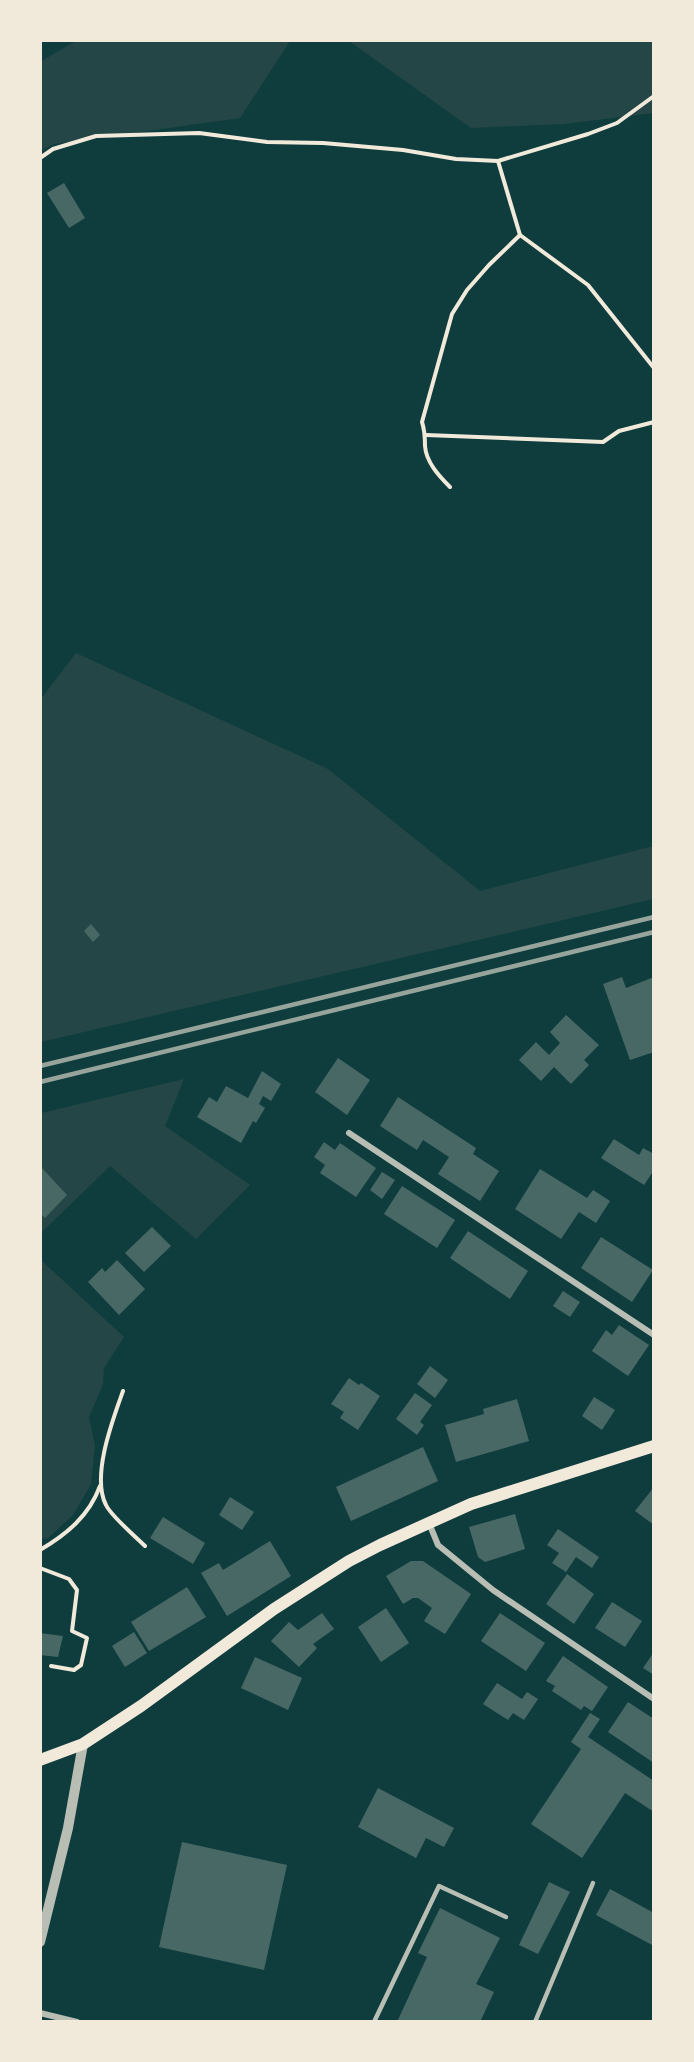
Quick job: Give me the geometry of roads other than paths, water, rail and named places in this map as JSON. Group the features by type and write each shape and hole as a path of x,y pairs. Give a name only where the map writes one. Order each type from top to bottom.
{"main road":[{"path":"40,1760 83,1744 141,1706 282,1604 349,1561 428,1522 471,1504 652,1449"}],"street":[{"path":"349,1133 654,1335"},
{"path":"428,1522 438,1545 493,1590 654,1699"},
{"path":"40,1942 68,1828 83,1744"},
{"path":"40,2013 77,2022"}],"lane":[{"path":"535,2022 593,1883"},
{"path":"374,2022 439,1886 506,1917"}],"railway":[{"path":"40,1066 654,917"},
{"path":"40,1082 654,932"}]}
